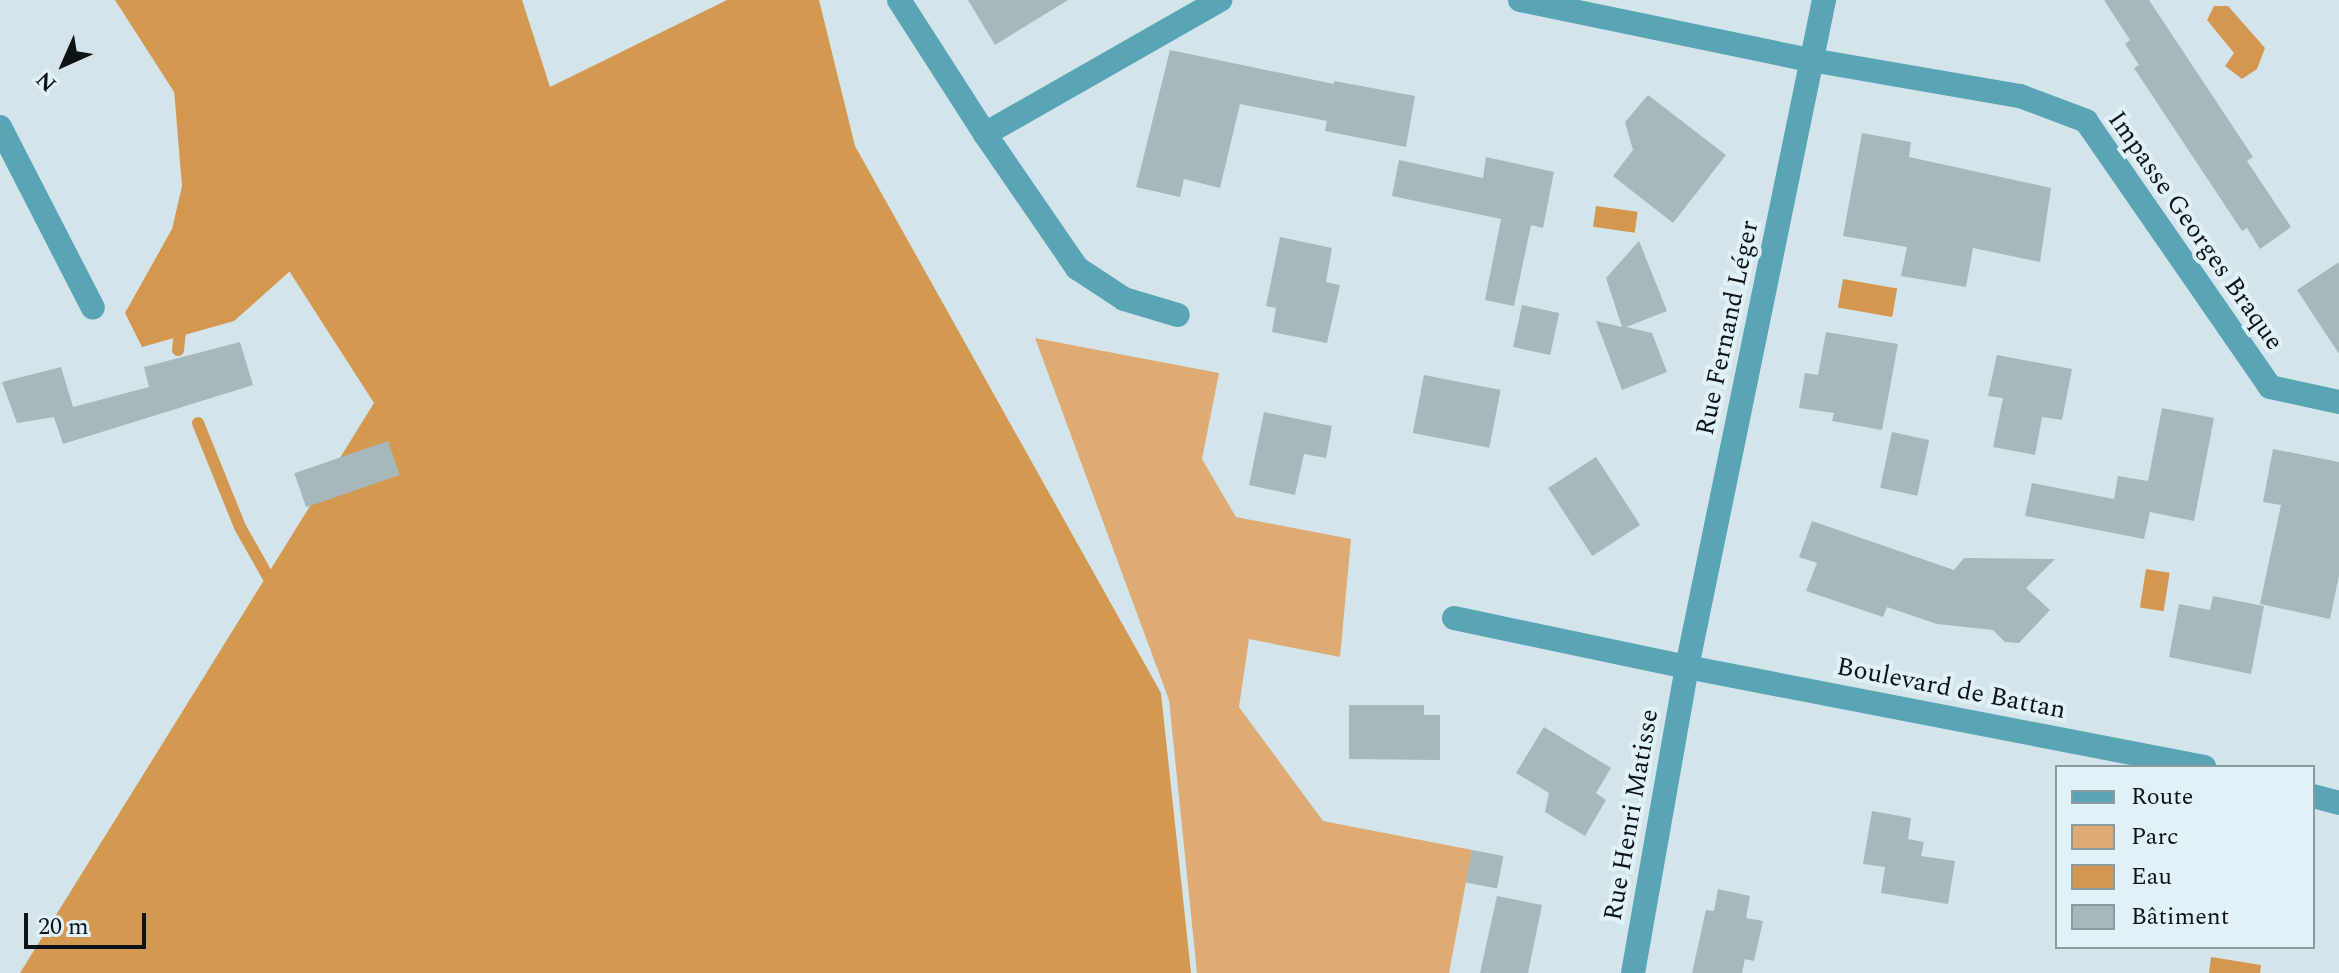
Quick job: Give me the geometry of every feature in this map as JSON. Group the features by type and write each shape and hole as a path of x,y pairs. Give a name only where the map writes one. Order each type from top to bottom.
{"street":[{"path":"899,0 985,134 1077,268 1124,299 1178,315"},
{"path":"985,134 1220,0"},
{"name":"Impasse Georges Braque","path":"1520,0 1811,60 2020,96 2086,121 2270,387 2339,402"},
{"name":"Rue Fernand Léger","path":"1687,667 1824,0"},
{"path":"0,127 93,308"},
{"name":"Boulevard de Battan","path":"1454,618 1687,667 2194,765"},
{"name":"Rue Henri Matisse","path":"1633,973 1687,667"},
{"path":"2315,797 2339,803"}],"green space":[{"path":"1035,338 1219,373 1202,459 1236,517 1351,539 1340,657 1249,639 1239,707 1323,821 1472,850 1449,973 1197,973 1169,700"}],"shaded area":[{"path":"115,0 522,0 550,87 727,0 819,0 855,146 1161,693 1191,973 20,973 374,403"}],"water":[{"path":"140,0 187,0 253,163 292,237 289,272 234,321 142,347 125,313 172,229 182,186 172,65"},
{"path":"2214,6 2228,6 2265,48 2257,69 2242,79 2225,66 2234,53 2207,20"},
{"path":"1596,206 1638,212 1635,233 1593,227"},
{"path":"1843,279 1897,289 1892,317 1838,308"},
{"path":"2146,569 2170,573 2164,611 2140,608"},
{"path":"2211,957 2261,965 2260,973 2209,973"}],"building":[{"path":"968,0 1068,0 995,45"},
{"path":"2104,0 2149,0 2253,157 2247,161 2291,227 2260,249 2247,228 2242,231 2134,68 2139,65 2125,44 2130,40"},
{"path":"1170,50 1334,84 1334,81 1415,96 1406,147 1325,131 1327,121 1240,104 1220,188 1184,179 1180,197 1136,187"},
{"path":"1648,95 1726,155 1673,223 1613,176 1633,150 1625,122"},
{"path":"1862,133 1911,142 1909,157 2051,188 2040,262 1973,248 1966,287 1901,276 1907,247 1843,236"},
{"path":"1486,157 1554,172 1543,228 1531,225 1514,306 1485,300 1501,219 1392,196 1399,160 1483,178"},
{"path":"1280,237 1332,248 1326,282 1340,285 1327,343 1272,332 1276,308 1266,306"},
{"path":"1639,241 1667,311 1626,327 1652,333 1667,372 1622,390 1596,321 1622,327 1606,278"},
{"path":"2339,262 2339,354 2297,290"},
{"path":"1522,305 1559,313 1550,355 1513,347"},
{"path":"1826,332 1898,344 1882,430 1832,421 1834,413 1799,408 1805,373 1818,375"},
{"path":"240,342 253,385 63,444 54,417 17,423 2,382 61,367 73,407 149,387 144,367"},
{"path":"1997,355 2072,369 2062,420 2042,417 2035,455 1993,447 2003,398 1988,396"},
{"path":"1424,375 1501,390 1489,448 1413,433"},
{"path":"2162,408 2214,418 2194,521 2150,512 2144,539 2025,516 2032,483 2114,499 2118,476 2148,481"},
{"path":"1264,412 1332,426 1326,458 1304,454 1295,495 1249,485"},
{"path":"1892,432 1929,440 1917,496 1880,488"},
{"path":"388,441 400,475 306,507 294,473"},
{"path":"2273,449 2339,462 2339,575 2330,619 2260,604 2281,505 2263,502"},
{"path":"1596,457 1640,525 1592,556 1548,488"},
{"path":"1812,521 1954,570 1964,558 2055,559 2026,588 2050,610 2019,643 2005,642 1993,630 1937,624 1887,607 1883,617 1806,591 1817,563 1799,557"},
{"path":"2213,596 2264,606 2251,674 2169,657 2179,604 2210,610"},
{"path":"1349,705 1424,705 1424,715 1440,715 1440,760 1349,759"},
{"path":"1544,727 1611,768 1596,793 1606,800 1585,836 1545,812 1549,793 1516,773"},
{"path":"1872,811 1911,818 1908,839 1924,842 1921,856 1955,861 1948,904 1881,893 1885,867 1863,864"},
{"path":"1472,850 1503,856 1497,888 1466,882"},
{"path":"1718,889 1750,896 1746,918 1763,921 1754,961 1745,959 1742,973 1692,973 1706,910 1714,911"},
{"path":"1497,896 1542,905 1528,973 1480,973"}],"waterway":[{"path":"178,350 181,321"},
{"path":"198,423 240,527 275,589 301,658 383,614 452,614 471,667 452,778 497,835 497,865 438,973"}]}
